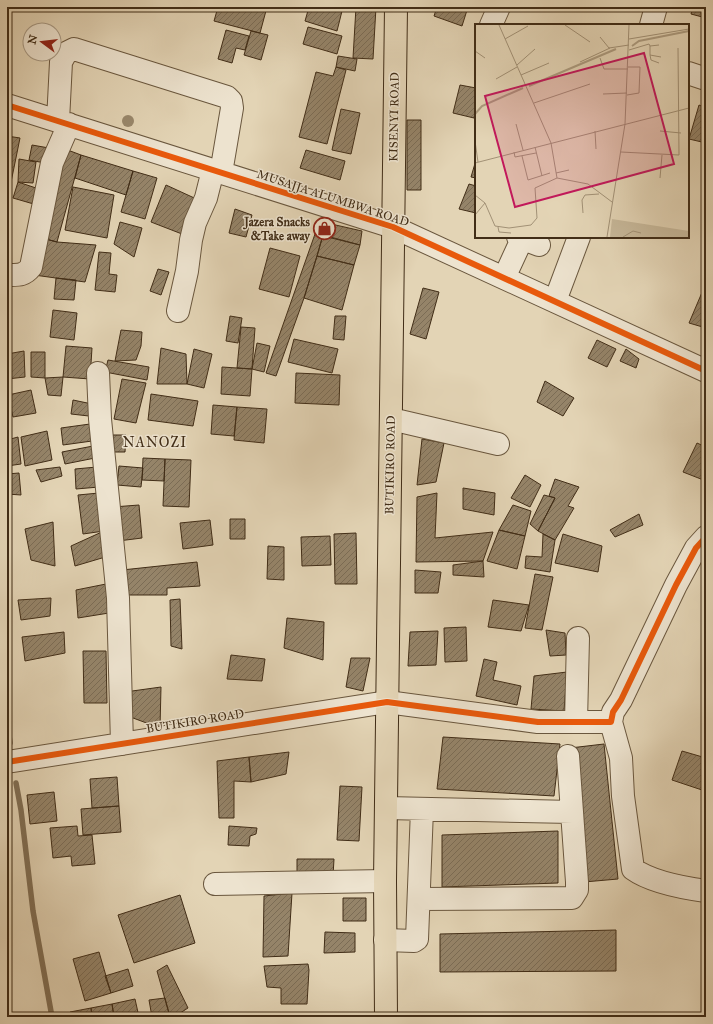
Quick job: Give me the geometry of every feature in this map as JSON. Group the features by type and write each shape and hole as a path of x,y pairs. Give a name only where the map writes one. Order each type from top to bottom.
{"main road":[{"name":"KISENYI ROAD","path":"393,227 396,7"},
{"name":"BUTIKIRO ROAD","path":"386,1017 385,882 393,227"}],"street":[{"path":"491,24 499,7"},
{"path":"651,24 656,7"},
{"path":"7,275 21,274 26,272 31,267 52,163 63,123 61,62 66,53 74,49 227,98 232,101 232,108 217,172 195,223 187,271 178,311"},
{"path":"689,73 706,80"},
{"name":"MUSAJJA ALUMBWA ROAD","path":"7,105 393,227 706,371"},
{"path":"555,301 579,238"},
{"path":"504,278 526,240"},
{"path":"98,373 100,420 118,598 122,744"},
{"path":"391,419 498,444"},
{"path":"706,537 696,548 676,585 621,700 613,712 611,722 621,758 623,796 633,869 640,874 681,887 706,891"},
{"path":"576,722 578,638"},
{"path":"387,702 538,722 611,722"},
{"name":"BUTIKIRO ROAD","path":"7,762 387,702"},
{"path":"419,899 572,898 577,890 577,882 568,756"},
{"path":"386,808 572,812"},
{"path":"385,940 414,941 417,939 422,809"},
{"path":"215,884 385,882"}],"building":[{"path":"218,7 267,7 260,33 214,21"},
{"path":"309,7 343,7 337,31 305,21"},
{"path":"356,7 376,7 373,59 353,58"},
{"path":"437,7 468,7 462,26 434,16"},
{"path":"693,7 706,7 706,18 691,14"},
{"path":"308,27 342,36 337,54 303,44"},
{"path":"226,30 249,36 245,50 236,48 232,63 218,59"},
{"path":"251,31 268,35 261,60 244,55"},
{"path":"338,56 357,59 355,71 336,67"},
{"path":"336,67 346,70 327,144 299,137 316,72 333,76"},
{"path":"460,85 475,88 474,118 453,113"},
{"path":"699,105 706,108 706,143 689,139"},
{"path":"341,109 360,113 351,154 332,150"},
{"path":"407,120 421,120 421,190 407,190"},
{"path":"7,136 20,138 8,197 7,197"},
{"path":"32,145 49,148 45,163 29,160"},
{"path":"65,149 81,155 57,242 42,238"},
{"path":"306,150 345,161 340,180 300,168"},
{"path":"81,155 133,171 126,195 75,178"},
{"path":"19,159 36,162 33,183 18,182"},
{"path":"475,163 475,178 471,177"},
{"path":"133,171 157,178 145,219 121,212"},
{"path":"18,182 42,190 37,205 13,198"},
{"path":"469,184 475,186 475,213 459,209"},
{"path":"166,185 203,202 182,234 151,222"},
{"path":"73,187 114,195 107,238 65,230"},
{"path":"235,209 252,215 246,237 229,233"},
{"path":"318,221 362,231 360,245 315,234"},
{"path":"120,222 142,228 134,257 114,244"},
{"path":"315,234 323,235 304,298 276,376 266,373"},
{"path":"323,235 360,245 354,265 317,256"},
{"path":"42,238 57,242 96,245 85,282 34,275"},
{"path":"270,248 300,256 289,297 259,289"},
{"path":"99,252 111,253 109,274 117,275 115,292 95,290"},
{"path":"317,256 354,265 342,310 304,298"},
{"path":"158,269 169,272 161,295 150,291"},
{"path":"56,278 76,280 74,300 54,299"},
{"path":"706,283 706,328 689,323"},
{"path":"423,288 439,292 426,339 410,334"},
{"path":"53,310 77,313 74,340 50,337"},
{"path":"230,316 242,318 238,343 226,341"},
{"path":"335,316 346,316 344,340 333,339"},
{"path":"241,327 255,328 252,369 237,368"},
{"path":"121,330 142,332 141,346 136,360 115,361"},
{"path":"294,339 338,349 332,373 288,362"},
{"path":"597,340 616,349 607,367 588,358"},
{"path":"257,343 270,346 264,372 252,369"},
{"path":"66,346 92,348 90,379 63,377"},
{"path":"161,348 186,354 187,384 157,384"},
{"path":"194,349 212,354 204,388 187,384"},
{"path":"626,349 639,359 636,368 620,361"},
{"path":"24,351 25,377 7,379 7,354"},
{"path":"31,352 45,352 45,378 31,377"},
{"path":"108,360 149,367 147,380 105,372"},
{"path":"222,367 252,369 250,396 221,394"},
{"path":"296,373 340,375 339,405 295,403"},
{"path":"63,377 61,396 48,395 45,378"},
{"path":"122,379 146,383 136,423 114,419"},
{"path":"545,381 574,398 563,416 537,402"},
{"path":"31,390 36,413 13,417 8,395"},
{"path":"151,394 198,401 193,426 148,420"},
{"path":"73,400 92,404 89,416 71,414"},
{"path":"213,405 237,407 234,436 211,434"},
{"path":"237,407 267,409 264,443 234,440"},
{"path":"90,424 92,441 63,445 61,428"},
{"path":"47,431 52,460 25,466 21,437"},
{"path":"113,435 126,435 125,452 112,452"},
{"path":"18,437 21,464 7,466 7,440"},
{"path":"422,439 444,443 436,482 417,485"},
{"path":"697,443 706,447 706,481 683,472"},
{"path":"93,446 95,458 65,464 62,452"},
{"path":"143,458 165,459 164,481 142,480"},
{"path":"165,459 191,460 189,507 163,506"},
{"path":"119,466 143,468 141,487 117,485"},
{"path":"60,467 62,476 41,482 36,470"},
{"path":"97,467 99,487 76,489 75,469"},
{"path":"19,473 21,495 7,494 7,474"},
{"path":"525,475 541,485 530,507 511,498"},
{"path":"555,479 579,487 568,506 574,508 555,540 538,531 555,498 549,496"},
{"path":"463,488 495,493 494,515 463,509"},
{"path":"99,493 104,531 83,534 78,495"},
{"path":"437,493 435,538 493,532 483,561 416,562 417,497"},
{"path":"544,495 555,498 538,531 530,524"},
{"path":"139,505 142,538 118,541 113,507"},
{"path":"513,505 531,511 525,536 499,530"},
{"path":"639,514 643,525 615,537 610,530"},
{"path":"230,519 245,519 245,539 230,539"},
{"path":"210,520 213,545 183,549 180,523"},
{"path":"53,522 55,566 31,560 25,529"},
{"path":"499,530 525,536 517,569 487,561"},
{"path":"104,531 112,555 75,566 71,546"},
{"path":"356,533 357,584 335,584 334,534"},
{"path":"543,534 555,540 550,572 525,568 526,556 542,557"},
{"path":"563,534 602,546 598,572 555,563"},
{"path":"330,536 331,565 302,566 301,537"},
{"path":"268,546 284,547 284,580 267,579"},
{"path":"483,561 484,577 453,575 453,565"},
{"path":"197,562 200,586 167,588 167,595 124,595 122,570"},
{"path":"415,570 441,572 438,593 415,593"},
{"path":"535,574 553,577 542,630 525,628"},
{"path":"106,584 109,613 78,618 76,590"},
{"path":"51,598 50,616 21,620 18,600"},
{"path":"180,599 182,649 171,646 170,600"},
{"path":"493,600 529,605 521,631 488,627"},
{"path":"287,618 324,622 323,660 284,648"},
{"path":"466,627 467,661 445,662 444,628"},
{"path":"546,630 565,633 566,655 550,656"},
{"path":"438,631 436,665 408,666 410,632"},
{"path":"64,632 65,653 25,661 22,637"},
{"path":"83,651 106,651 107,703 84,703"},
{"path":"231,655 265,659 262,681 227,679"},
{"path":"351,658 370,658 363,691 346,687"},
{"path":"484,659 497,662 493,680 521,686 517,705 476,696"},
{"path":"567,672 564,711 531,709 534,676"},
{"path":"161,687 160,728 125,715 125,692"},
{"path":"443,737 560,744 554,796 437,789"},
{"path":"604,744 618,879 584,882 570,748"},
{"path":"682,751 706,758 704,771 706,772 705,791 672,780"},
{"path":"289,752 286,774 251,782 249,757"},
{"path":"249,757 251,782 234,781 234,818 219,818 217,761"},
{"path":"117,777 119,806 92,808 90,779"},
{"path":"340,786 362,787 359,841 337,840"},
{"path":"54,792 57,821 30,824 27,795"},
{"path":"119,806 121,832 83,835 81,809"},
{"path":"77,826 78,836 92,835 95,864 72,866 71,856 53,858 50,828"},
{"path":"229,826 257,828 256,834 250,836 249,846 228,845"},
{"path":"558,831 558,883 442,887 442,835"},
{"path":"297,859 334,859 333,876 297,876"},
{"path":"292,893 288,956 263,957 264,896"},
{"path":"180,895 195,943 134,963 118,915"},
{"path":"343,898 366,898 366,921 343,921"},
{"path":"616,930 616,971 440,972 440,934"},
{"path":"325,932 355,933 355,952 324,953"},
{"path":"99,952 111,993 85,1001 73,959"},
{"path":"308,964 307,1004 281,1004 281,988 267,987 264,966"},
{"path":"167,965 188,1008 174,1017 170,1017 157,971"},
{"path":"128,969 133,986 111,993 105,976"},
{"path":"165,998 170,1017 152,1017 149,1000"},
{"path":"135,999 139,1017 114,1017 112,1004"},
{"path":"112,1004 114,1017 92,1017 91,1008"},
{"path":"91,1008 92,1017 71,1017 70,1012"}],"waterway":[{"path":"7,719 10,743"},
{"path":"16,783 21,810 33,911 52,1017"}],"cycle path":[{"path":"7,105 393,227 706,371"},
{"path":"7,762 387,702 538,722 611,722 613,712 621,700 676,585 696,548 706,537"}],"place":[{"name":"Jazera Snacks &Take away","path":"325,229"}],"district":[{"name":"NANOZI","path":"155,442"}]}
